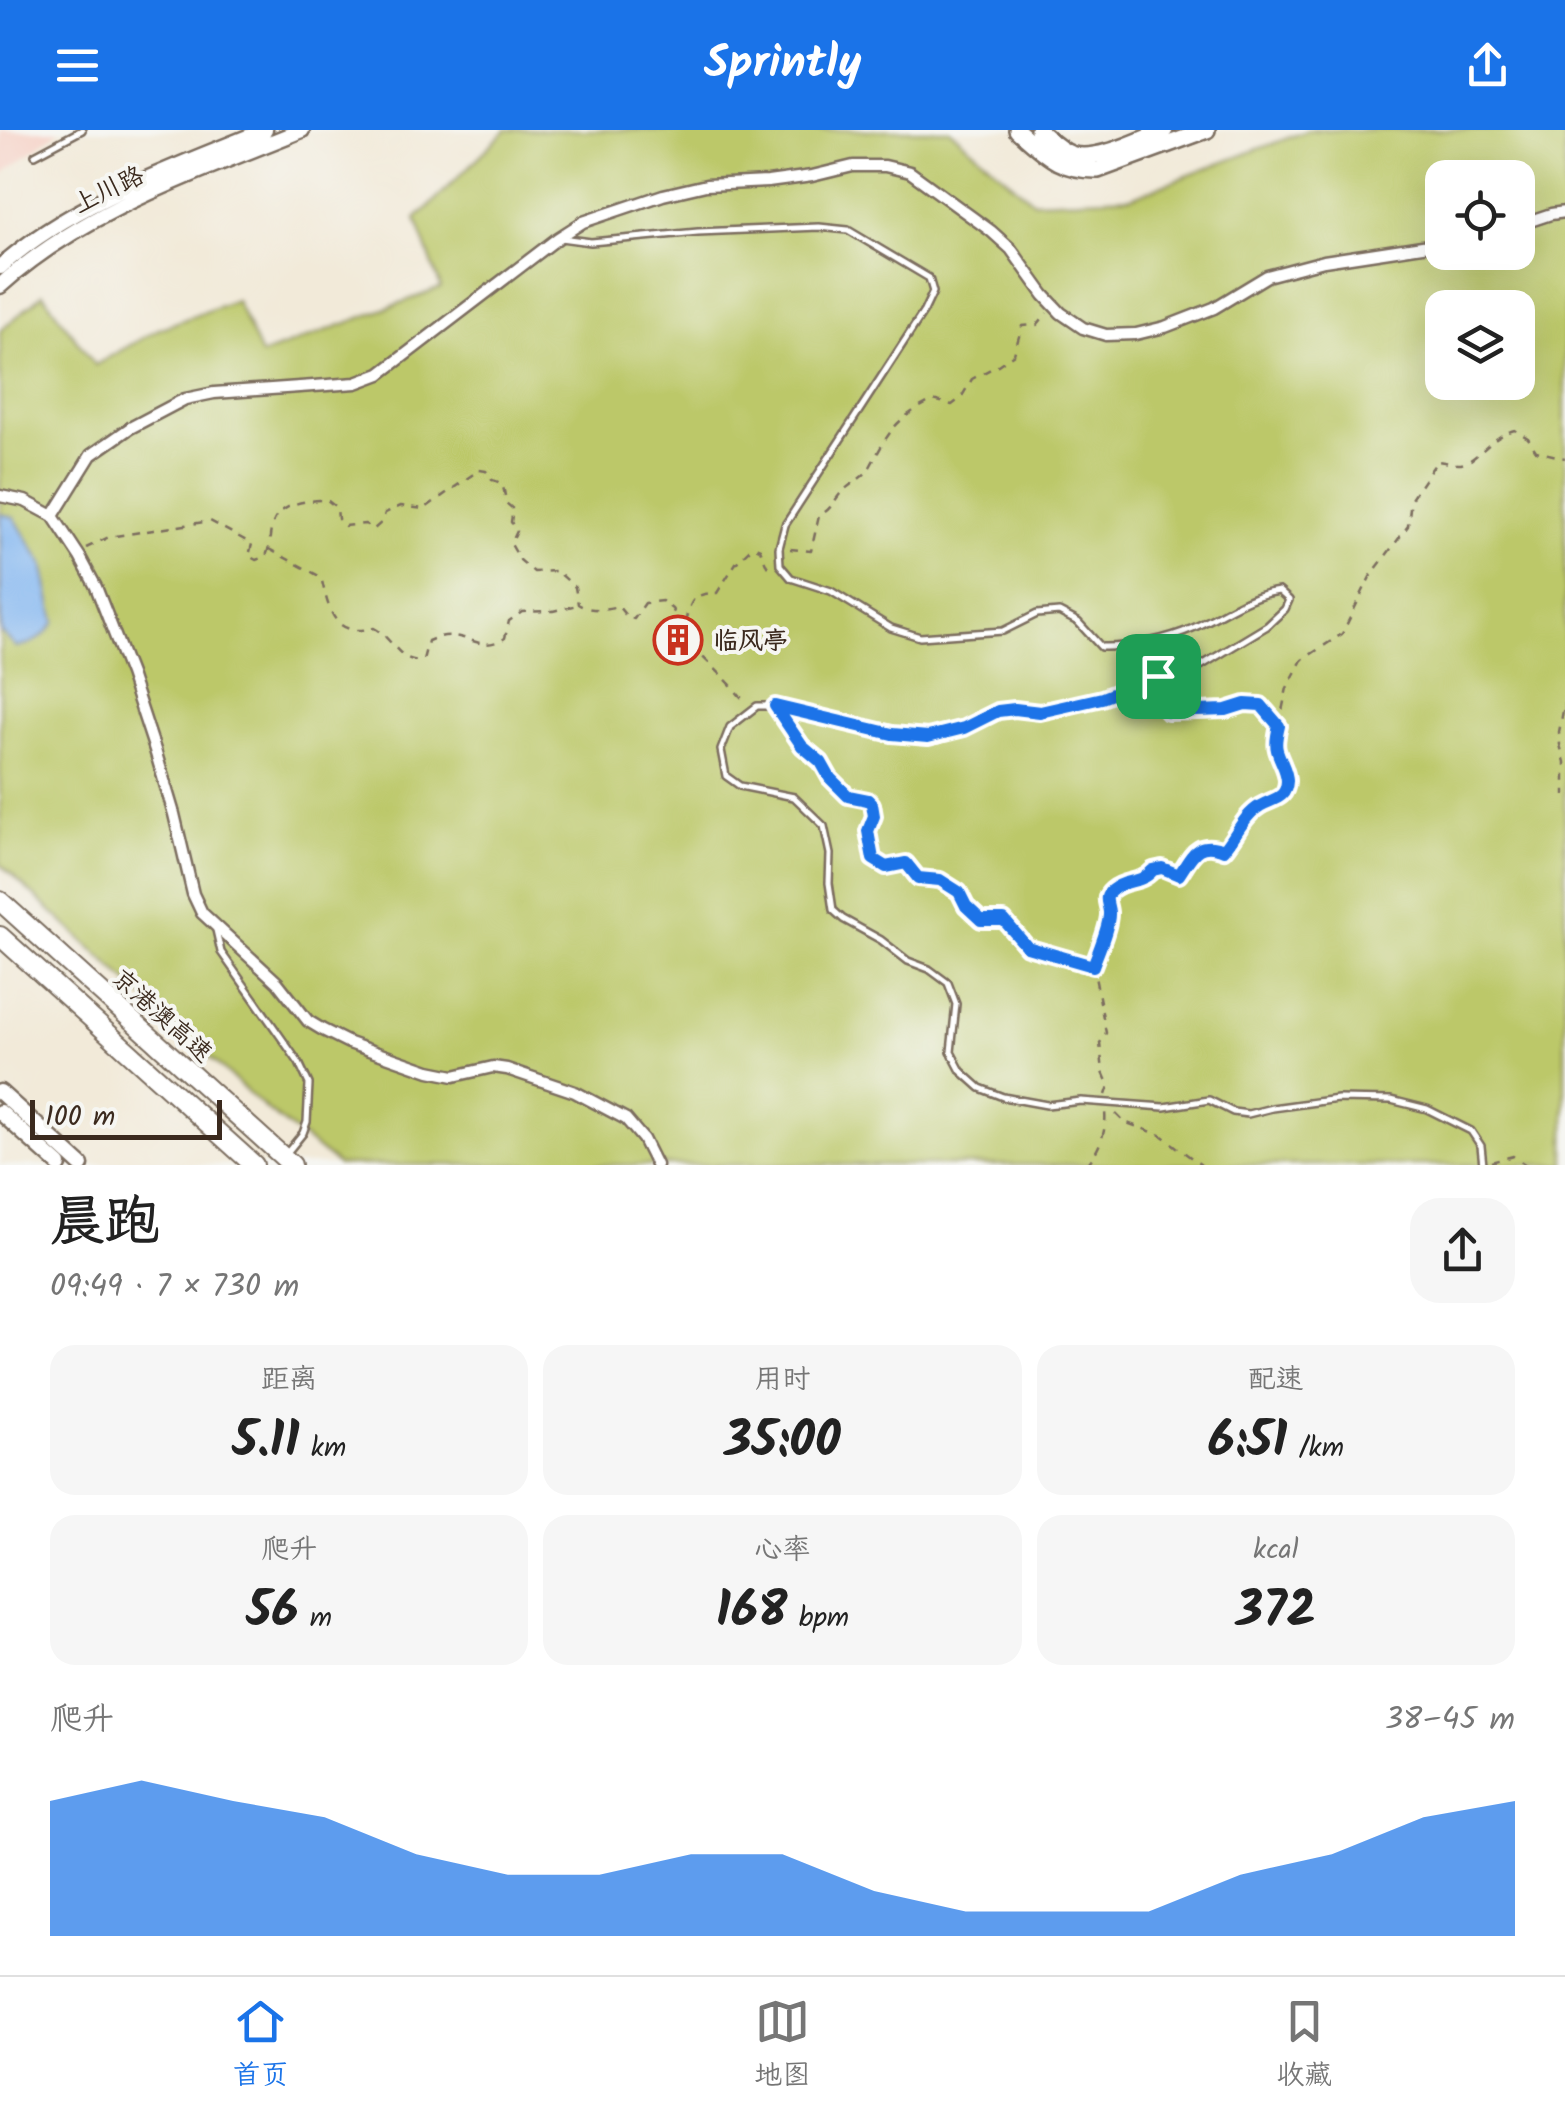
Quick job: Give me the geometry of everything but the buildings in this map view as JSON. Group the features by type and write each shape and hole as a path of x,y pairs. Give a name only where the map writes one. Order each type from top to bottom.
{"highway":[{"name":"京港澳高速","path":"0,901 288,1161"},
{"name":"京港澳高速","path":"0,936 254,1165"}],"main road":[{"name":"上川路","path":"0,268 76,214 120,190 265,130"},
{"name":"上川路","path":"0,286 83,224 302,130"},
{"path":"1017,130 1054,161 1083,170 1098,170 1207,130"},
{"path":"1038,130 1060,148 1082,157 1165,130"},
{"path":"0,1092 81,1165"},
{"path":"0,1112 59,1165"}],"street":[{"path":"53,516 90,455 158,412 184,399 214,393 356,383 380,374 583,222 706,185 798,178 853,166 884,166 910,172 992,230 1054,305 1083,328 1106,335 1166,328 1214,308 1267,276 1324,261 1425,246"},
{"path":"1535,219 1565,212"},
{"path":"0,496 25,501 53,516 96,587 130,674 202,913 278,982 308,1021 323,1030 348,1043 429,1071 454,1076 493,1067 507,1069 575,1092 626,1119 643,1139 656,1165"}],"lane":[{"path":"35,156 82,130"},
{"path":"558,238 590,242 698,232 848,230 929,278 933,292 924,311 786,525 779,548 780,565 791,578 832,591 891,628 920,637 1003,631 1038,614 1060,612 1078,622 1101,647 1118,648 1191,629 1260,593 1279,591 1289,600 1266,626 1194,670 1158,676 1102,698 1040,712 998,711 964,728 928,737 892,734 775,706 757,706 730,727 721,750 726,776 740,786 794,796 824,826 833,910 908,962 929,969 948,983 956,1004 951,1052 960,1071 980,1088 1003,1097 1047,1105 1081,1101 1164,1106 1209,1100 1232,1112 1248,1114 1338,1099 1391,1100 1427,1109 1471,1131 1480,1146 1483,1165"},
{"path":"216,927 221,952 309,1084 307,1122 288,1161"}],"path":[{"path":"75,551 109,537 210,521 252,544 250,556 256,560 269,550 275,518 292,504 327,500 336,508 344,526 364,524 374,529 385,514 401,506 424,509 479,470 504,486 506,502 513,509 510,522 516,531 511,544 520,560 534,572 557,571 575,587 578,604 583,608 618,606 634,619 646,603 662,601 683,628 693,599 701,593 717,592 753,546 760,549 767,566 772,568 787,548 811,551 819,516 869,470 892,427 916,408 934,400 952,405 972,379 1014,354 1022,326 1037,324 1054,305"},
{"path":"1087,1165 1096,1153 1106,1123 1103,1103 1110,1086 1103,1072 1100,1044 1106,1032 1093,966 1110,915 1108,893 1145,880 1153,870 1162,868 1179,875 1197,849 1210,845 1224,850 1249,814 1285,792 1287,776 1276,747 1287,688 1302,660 1342,634 1370,576 1408,526 1411,499 1437,461 1463,464 1504,432 1515,430 1528,438 1536,451 1565,458"},
{"path":"269,550 321,577 334,619 344,628 358,632 374,628 385,634 406,659 415,662 423,660 428,641 442,635 460,634 477,644 496,643 505,638 509,621 522,612 553,611 578,604"},
{"path":"692,646 740,699 757,706"},
{"path":"1158,676 1153,696 1168,712 1261,705 1279,726"},
{"path":"1565,703 1559,732 1565,762 1565,795"},
{"path":"775,706 830,778 848,796 872,804 874,816 868,831 873,859 886,867 906,863 918,878 940,880 959,892 966,906 981,920 1004,920 1027,947 1093,966"},
{"path":"1103,1103 1124,1122 1161,1136 1201,1165"},
{"path":"1483,1165 1513,1156 1526,1165"}],"shaded area":[{"path":"0,130 59,130 0,176"}],"green space":[{"path":"506,130 950,130 1033,201 1131,197 1309,130 1565,130 1565,1165 338,1165 266,1109 0,864 0,331 43,294 95,365 159,329 236,300 261,355 441,288 416,219"}],"water":[{"path":"0,514 14,517 43,564 55,622 38,639 16,647 1,632"}],"place":[{"name":"临风亭","path":"678,640"}],"route":[{"path":"1158,676 1153,696 1168,712 1261,705 1279,726 1276,747 1287,776 1285,792 1249,814 1224,850 1210,845 1197,849 1179,875 1162,868 1153,870 1145,880 1133,881 1108,893 1110,915 1093,966 1027,947 1004,920 981,920 966,906 959,892 940,880 918,878 906,863 886,867 873,859 868,831 874,816 872,804 848,796 830,778 775,706 892,734 928,737 964,728 998,711 1040,712 1102,698 1158,676"}]}
